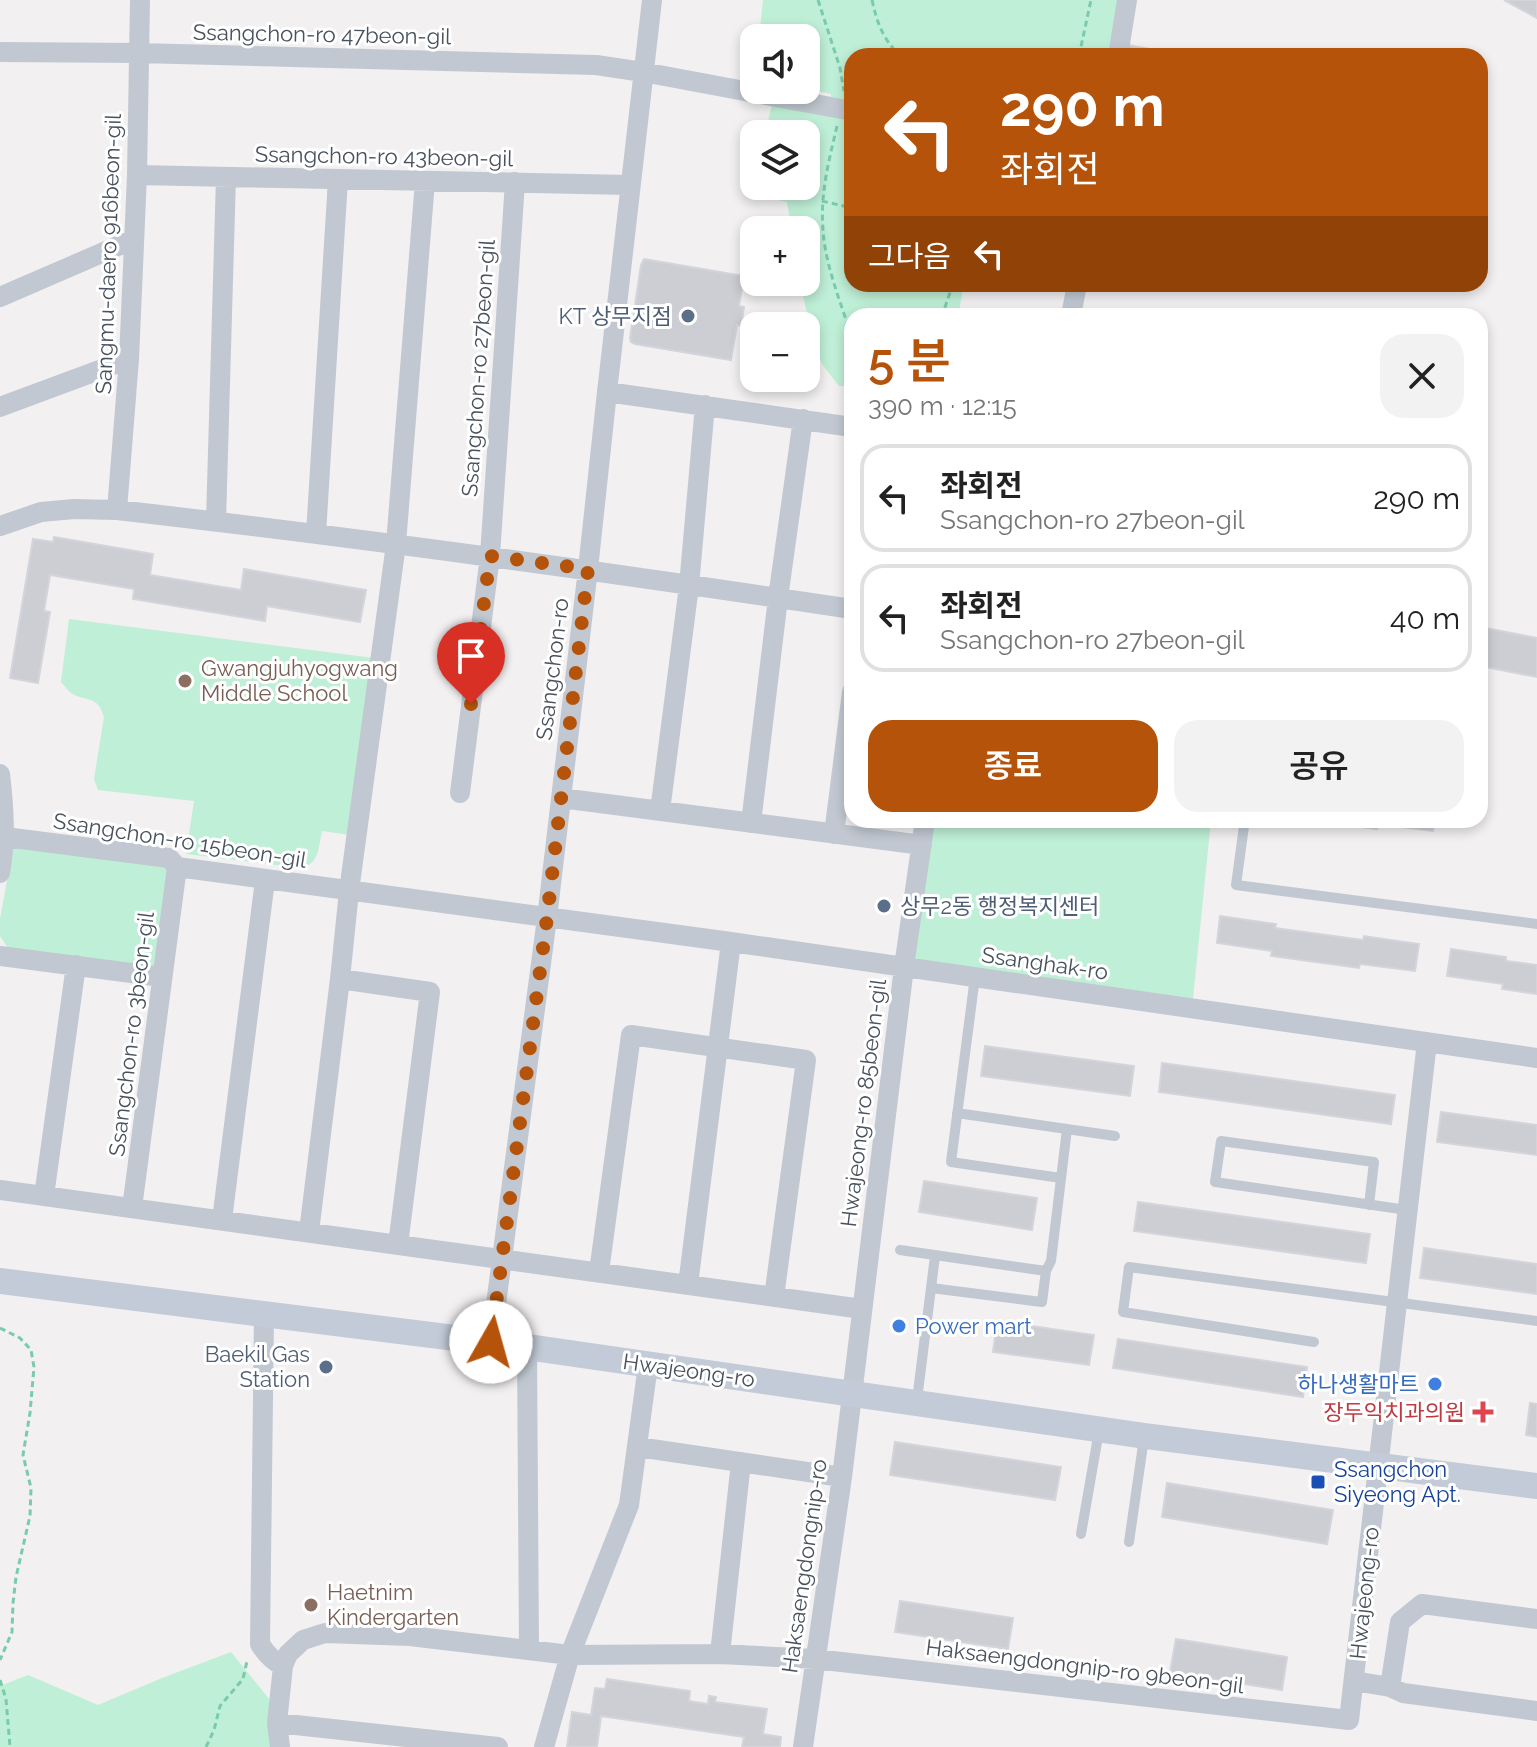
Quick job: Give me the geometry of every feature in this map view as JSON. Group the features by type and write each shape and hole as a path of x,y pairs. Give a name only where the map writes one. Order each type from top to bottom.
{"street":[{"name":"Sangmu-daero 916beon-gil","path":"117,510 129,359 140,0"},
{"name":"Ssangchon-ro","path":"491,1342 547,918 652,0"},
{"path":"1119,48 1127,0"},
{"name":"Ssangchon-ro 47beon-gil","path":"0,52 596,65 844,109"},
{"name":"Ssangchon-ro 43beon-gil","path":"137,175 630,185"},
{"path":"216,521 226,177"},
{"path":"316,534 338,179"},
{"path":"309,1232 349,891 396,544 425,181"},
{"name":"Ssangchon-ro 27beon-gil","path":"460,793 490,556 515,182"},
{"path":"0,297 134,239"},
{"path":"0,407 129,359"},
{"path":"607,392 844,426"},
{"path":"660,811 689,586 705,405"},
{"path":"751,823 803,419"},
{"path":"0,526 41,512 117,510 588,569 844,608"},
{"path":"834,834 844,755"},
{"path":"0,774 5,813 0,873"},
{"path":"561,798 922,845"},
{"name":"Hwajeong-ro 85beon-gil","path":"852,1393 924,828"},
{"name":"Ssangchon-ro 15beon-gil","path":"5,837 169,858 177,867 547,918"},
{"name":"Ssangchon-ro 3beon-gil","path":"132,1208 177,867"},
{"path":"222,1220 265,880"},
{"name":"Ssanghak-ro","path":"547,918 1537,1058"},
{"path":"688,1285 731,942"},
{"path":"0,956 162,977"},
{"path":"44,1196 76,965"},
{"path":"340,979 430,992 398,1245"},
{"path":"599,1272 631,1035 718,1047 806,1060 774,1297"},
{"path":"1378,1466 1427,1042"},
{"path":"0,1190 862,1309"},
{"name":"Hwajeong-ro","path":"0,1281 491,1342 1145,1436 1537,1486"},
{"path":"264,1314 260,1644 274,1661 283,1666 277,1723 280,1747"},
{"path":"527,1347 529,1650"},
{"path":"544,1747 570,1655 629,1505 648,1365"},
{"name":"Haksaengdongnip-ro","path":"803,1747 852,1393"},
{"path":"638,1447 842,1477"},
{"path":"720,1654 741,1462"},
{"name":"Hwajeong-ro","path":"1349,1720 1378,1466"},
{"path":"1390,1687 1400,1622 1422,1604 1537,1619"},
{"name":"Haksaengdongnip-ro 9beon-gil","path":"283,1666 288,1654 303,1640 325,1633 410,1636 570,1655 720,1654 815,1659 1349,1720"},
{"path":"1354,1681 1390,1687 1403,1693 1537,1711"},
{"path":"277,1723 433,1743 498,1747"}],"lane":[{"path":"1244,828 1236,885 1537,924"},
{"path":"975,977 951,1162 1061,1178"},
{"path":"957,1113 1115,1136"},
{"path":"931,1288 1042,1302 1046,1271 1051,1261 1067,1129"},
{"path":"1369,1205 1374,1162 1221,1141 1215,1182 1369,1205 1407,1210"},
{"path":"900,1250 1046,1271"},
{"path":"917,1402 935,1256"},
{"path":"1314,1342 1123,1312 1129,1267 1537,1321"},
{"path":"1081,1534 1099,1429"},
{"path":"1129,1542 1145,1436"}],"path":[{"path":"818,0 844,87"},
{"path":"872,0 877,23 892,48"},
{"path":"1081,48 1091,0"},
{"path":"844,118 827,165 822,201 823,233 844,312"},
{"path":"822,201 844,206"},
{"path":"0,1328 20,1338 31,1350 34,1367 23,1455 31,1488 30,1516 16,1577 12,1632 0,1660"},
{"path":"206,1747 220,1706 243,1679 247,1660 257,1659"},
{"path":"0,1680 6,1699 10,1747"}],"green space":[{"path":"763,0 1120,0 1111,48 844,48 844,292 962,292 960,308 844,308 844,386 839,386 822,364 820,312 807,312 803,296 820,296 820,216 790,216 787,202 778,200 820,200 820,120 768,120 772,104 828,113 831,94 820,91 820,24 760,24"},
{"path":"69,619 374,658 350,835 322,831 315,859 301,868 186,854 194,801 98,790 94,779 104,717 95,702 71,693 61,682"},
{"path":"924,828 1210,828 1192,1008 904,967"},
{"path":"14,842 170,865 157,965 148,971 9,950 0,936 0,919"},
{"path":"231,1652 274,1705 280,1747 0,1747 0,1686 28,1675 98,1705"}],"building":[{"path":"1504,0 1537,0 1537,18"},
{"name":"KT 상무지점","path":"644,259 740,275 739,306 744,307 743,312 740,312 740,326 737,325 731,360 631,342"},
{"path":"54,537 153,554 150,575 241,590 244,569 366,590 360,622 267,606 265,621 133,599 134,589 50,575 44,611 50,612 38,683 10,678 33,539 53,542"},
{"path":"1488,629 1537,638 1537,677 1488,668"},
{"path":"1220,916 1276,924 1275,928 1419,944 1415,971 1360,964 1359,968 1271,956 1272,951 1217,943"},
{"path":"1451,949 1537,965 1537,994 1502,989 1503,984 1447,976"},
{"path":"985,1046 1134,1066 1130,1096 981,1076"},
{"path":"1162,1063 1395,1095 1391,1124 1159,1092"},
{"path":"1441,1112 1537,1125 1537,1155 1437,1142"},
{"path":"924,1181 1037,1198 1032,1230 919,1212"},
{"path":"1138,1202 1370,1234 1366,1263 1134,1231"},
{"path":"1424,1248 1537,1264 1537,1294 1420,1278"},
{"path":"997,1321 1094,1335 1089,1365 993,1352"},
{"path":"1118,1339 1307,1367 1303,1397 1113,1368"},
{"path":"1530,1403 1537,1404 1537,1437 1526,1435"},
{"path":"895,1442 1061,1467 1055,1500 890,1475"},
{"path":"1167,1483 1333,1510 1327,1544 1162,1517"},
{"path":"900,1601 1013,1618 1008,1649 895,1632"},
{"path":"1176,1639 1287,1657 1282,1690 1170,1672"},
{"path":"607,1679 690,1691 689,1701 708,1704 709,1696 716,1697 715,1702 767,1709 763,1734 781,1737 780,1747 742,1747 744,1737 601,1716 597,1747 567,1747 572,1712 591,1715 595,1688 605,1689"}],"place":[{"name":"KT 상무지점","path":"688,316"},
{"name":"Gwangjuhyogwang Middle School","path":"185,681"},
{"name":"상무2동 행정복지센터","path":"884,906"},
{"name":"Power mart","path":"899,1326"},
{"name":"Baekil Gas Station","path":"326,1367"},
{"name":"하나생활마트","path":"1435,1384"},
{"name":"장두익치과의원","path":"1483,1412"},
{"name":"Ssangchon Siyeong Apt.","path":"1318,1482"},
{"name":"Haetnim Kindergarten","path":"311,1605"}],"route":[{"path":"471,704 490,556 588,569 547,918 491,1342"}]}
